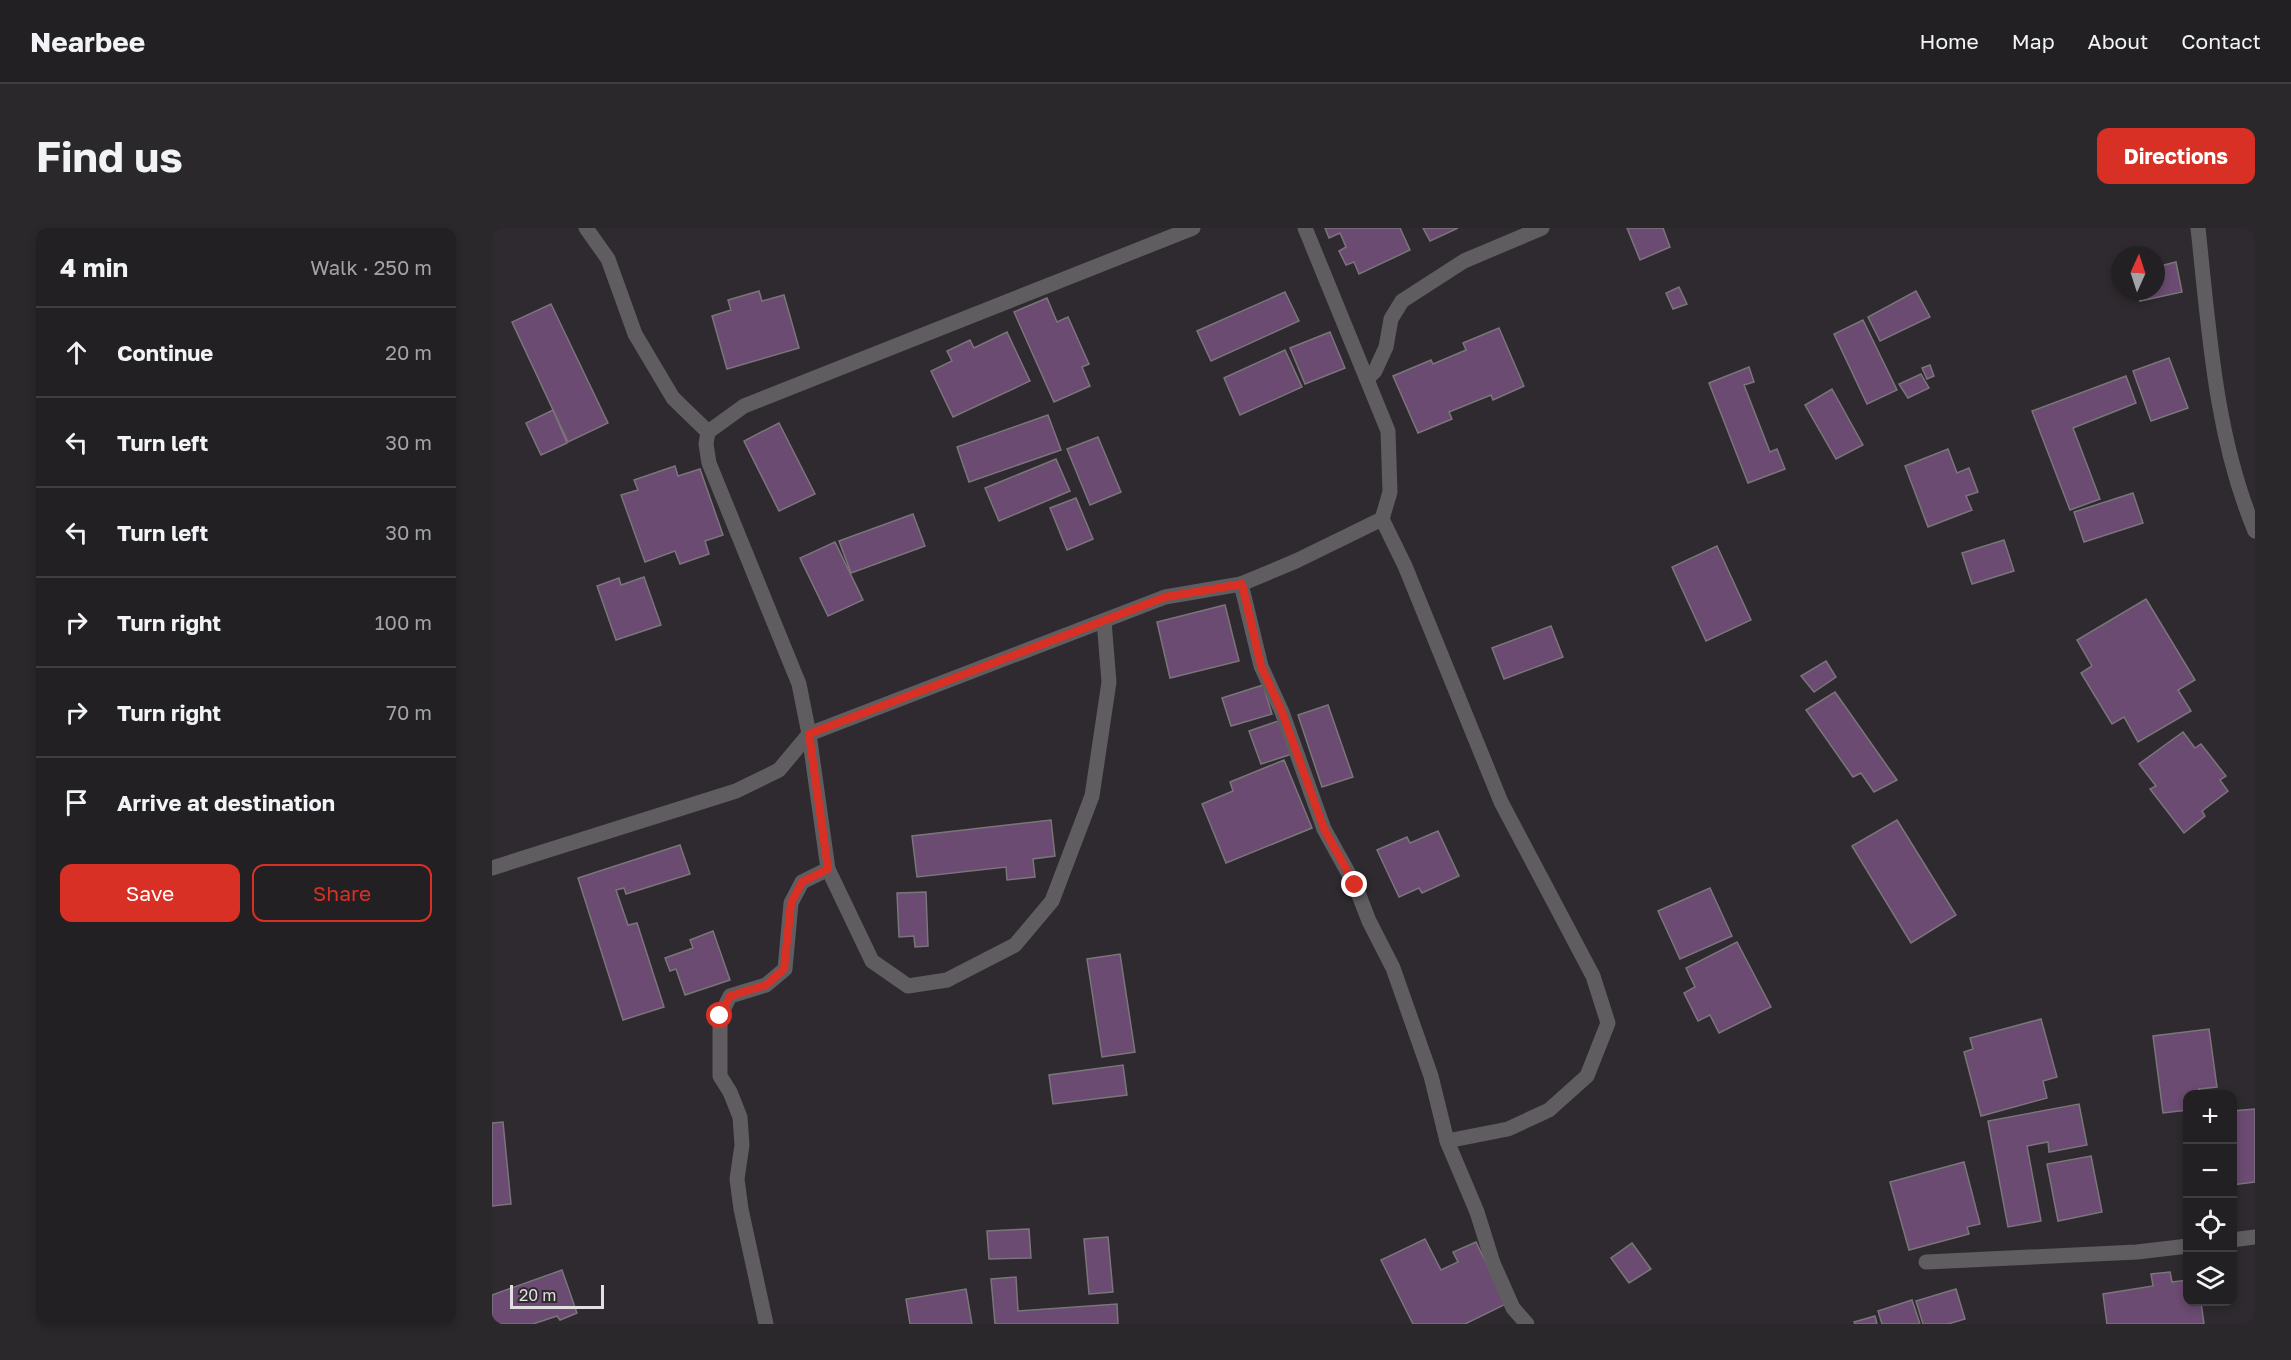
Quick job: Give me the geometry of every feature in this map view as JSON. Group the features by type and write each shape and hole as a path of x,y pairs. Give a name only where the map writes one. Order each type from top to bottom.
{"street":[{"path":"586,228 608,259 635,334 673,399 708,432"},
{"path":"1104,621 1109,682 1092,796 1052,901 1015,945 947,980 908,986 872,961 828,869 809,734 799,684 709,463 706,444 708,432 744,406 1192,228"},
{"path":"1305,228 1388,431 1390,492 1382,519 1405,566 1501,802 1593,976 1608,1023 1587,1076 1549,1110 1508,1129 1446,1141"},
{"path":"1367,379 1376,371 1386,347 1391,318 1402,301 1464,261 1542,228"},
{"path":"2198,228 2226,442 2235,478 2255,531"},
{"path":"492,868 736,791 779,771 809,734 1165,597 1242,584 1337,542 1382,519"},
{"path":"1242,584 1261,666 1282,712 1324,829 1355,885 1369,921 1393,968 1431,1076 1446,1141 1477,1212 1493,1263 1513,1308 1527,1324"},
{"path":"766,1324 741,1209 737,1179 742,1145 740,1117 730,1092 720,1076 720,1016 730,996 766,985 784,969 791,903 802,882 828,869"},
{"path":"2237,1240 2255,1238"},
{"path":"1926,1262 2137,1252 2183,1246"}],"building":[{"path":"1325,228 1400,228 1410,250 1359,274 1354,262 1346,265 1339,251 1346,247 1340,233 1329,238"},
{"path":"1423,228 1458,228 1430,241"},
{"path":"1627,228 1663,228 1670,247 1640,260"},
{"path":"2176,262 2182,292 2165,296 2165,265"},
{"path":"1679,287 1687,304 1673,309 1666,293"},
{"path":"759,291 762,301 784,295 799,348 727,369 712,316 731,310 728,300"},
{"path":"1916,291 1930,317 1880,341 1868,317"},
{"path":"1285,292 1299,321 1211,361 1197,331"},
{"path":"1047,298 1057,322 1068,317 1089,364 1082,367 1090,386 1054,402 1014,312"},
{"path":"551,304 608,423 568,442 512,322"},
{"path":"1863,320 1897,390 1867,404 1834,334"},
{"path":"1499,328 1524,386 1493,400 1491,395 1449,412 1452,419 1418,433 1393,376 1431,360 1433,364 1466,350 1463,343"},
{"path":"1007,332 1030,381 953,417 931,371 952,361 947,351 970,340 974,348"},
{"path":"1330,332 1345,368 1305,384 1290,348"},
{"path":"1285,350 1302,387 1240,415 1224,378"},
{"path":"2169,358 2188,408 2151,421 2133,371"},
{"path":"1930,365 1934,376 1927,379 1922,368"},
{"path":"1749,367 1754,382 1744,385 1770,452 1777,449 1785,469 1748,483 1709,383"},
{"path":"1921,374 1929,388 1908,398 1899,384"},
{"path":"2126,376 2136,403 2073,428 2100,499 2070,510 2032,411"},
{"path":"1832,389 1863,445 1836,459 1805,405"},
{"path":"553,410 567,443 541,455 526,423"},
{"path":"1048,415 1061,450 969,482 957,447"},
{"path":"779,423 815,494 779,511 744,441"},
{"path":"1098,437 1121,492 1090,505 1067,449"},
{"path":"1948,449 1957,473 1969,468 1978,492 1966,496 1972,510 1928,527 1905,466"},
{"path":"1056,459 1070,491 999,521 985,488"},
{"path":"675,466 678,476 700,469 723,535 705,541 709,554 680,564 675,551 645,562 621,495 638,490 634,480"},
{"path":"2133,493 2143,523 2084,542 2074,512"},
{"path":"1076,498 1093,539 1067,550 1050,508"},
{"path":"913,514 925,546 851,573 839,541"},
{"path":"2004,540 2014,571 1972,584 1962,553"},
{"path":"835,542 863,600 828,616 800,558"},
{"path":"1717,546 1751,620 1706,641 1672,567"},
{"path":"644,577 661,625 616,640 597,586 619,578 621,585"},
{"path":"2146,599 2195,680 2178,690 2191,711 2138,742 2124,717 2112,724 2081,673 2092,666 2077,640"},
{"path":"1225,605 1239,661 1170,678 1157,622"},
{"path":"1551,626 1563,657 1504,679 1492,648"},
{"path":"1826,661 1836,677 1814,692 1801,676"},
{"path":"1263,685 1272,714 1231,726 1222,698"},
{"path":"1835,692 1897,780 1874,792 1861,773 1853,777 1806,710"},
{"path":"1328,705 1353,777 1322,787 1298,715"},
{"path":"1281,720 1292,754 1261,764 1249,731"},
{"path":"2183,732 2195,748 2201,744 2226,776 2220,780 2228,791 2202,811 2205,816 2184,833 2150,789 2156,786 2139,764"},
{"path":"1284,760 1312,828 1226,863 1202,804 1233,791 1230,782"},
{"path":"1051,820 1055,856 1033,859 1035,877 1007,880 1006,867 917,877 912,836"},
{"path":"1897,820 1956,915 1911,943 1852,846"},
{"path":"1438,831 1459,876 1422,893 1419,888 1399,897 1377,850 1407,837 1410,843"},
{"path":"680,845 690,874 626,894 624,888 616,890 628,925 637,923 664,1007 623,1020 578,878"},
{"path":"1710,888 1732,936 1680,959 1658,911"},
{"path":"926,892 928,946 915,947 914,936 899,937 897,893"},
{"path":"713,931 730,980 685,995 676,969 670,971 665,958 693,948 690,940"},
{"path":"1737,942 1771,1007 1719,1033 1710,1015 1698,1021 1684,993 1695,987 1686,968"},
{"path":"1120,954 1135,1052 1102,1057 1087,959"},
{"path":"2041,1019 2057,1077 2043,1081 2047,1098 1981,1116 1964,1052 1973,1049 1970,1038"},
{"path":"2209,1029 2217,1087 2183,1090 2183,1111 2163,1113 2153,1036"},
{"path":"1123,1065 1127,1095 1053,1104 1049,1075"},
{"path":"2079,1104 2087,1145 2049,1152 2048,1142 2027,1146 2041,1221 2008,1227 1988,1121"},
{"path":"2255,1109 2255,1182 2237,1184 2237,1144 2237,1111"},
{"path":"503,1122 511,1204 492,1206 492,1123"},
{"path":"2091,1156 2102,1212 2058,1221 2047,1164"},
{"path":"1964,1162 1980,1224 1967,1227 1969,1234 1909,1250 1890,1182"},
{"path":"1029,1229 1031,1258 989,1259 987,1231"},
{"path":"1108,1237 1113,1292 1089,1294 1084,1239"},
{"path":"1425,1239 1441,1270 1458,1262 1453,1252 1476,1242 1506,1304 1465,1324 1413,1324 1381,1260"},
{"path":"1632,1243 1651,1269 1629,1283 1611,1258"},
{"path":"562,1270 577,1313 560,1320 557,1316 533,1324 492,1324 492,1295"},
{"path":"2170,1272 2172,1282 2183,1281 2183,1306 2202,1306 2204,1324 2107,1324 2103,1294 2153,1286 2151,1274"},
{"path":"1016,1277 1018,1311 1117,1304 1118,1324 995,1324 991,1279"},
{"path":"966,1289 972,1324 910,1324 906,1299"},
{"path":"1956,1289 1965,1319 1948,1324 1923,1324 1916,1301"},
{"path":"1912,1300 1920,1324 1882,1324 1878,1311"},
{"path":"1875,1316 1877,1324 1855,1324 1854,1322"}],"route":[{"path":"720,1016 730,996 766,985 784,969 791,903 802,882 828,869 809,734 1165,597 1242,584 1261,666 1282,712 1324,829 1355,885"}]}
